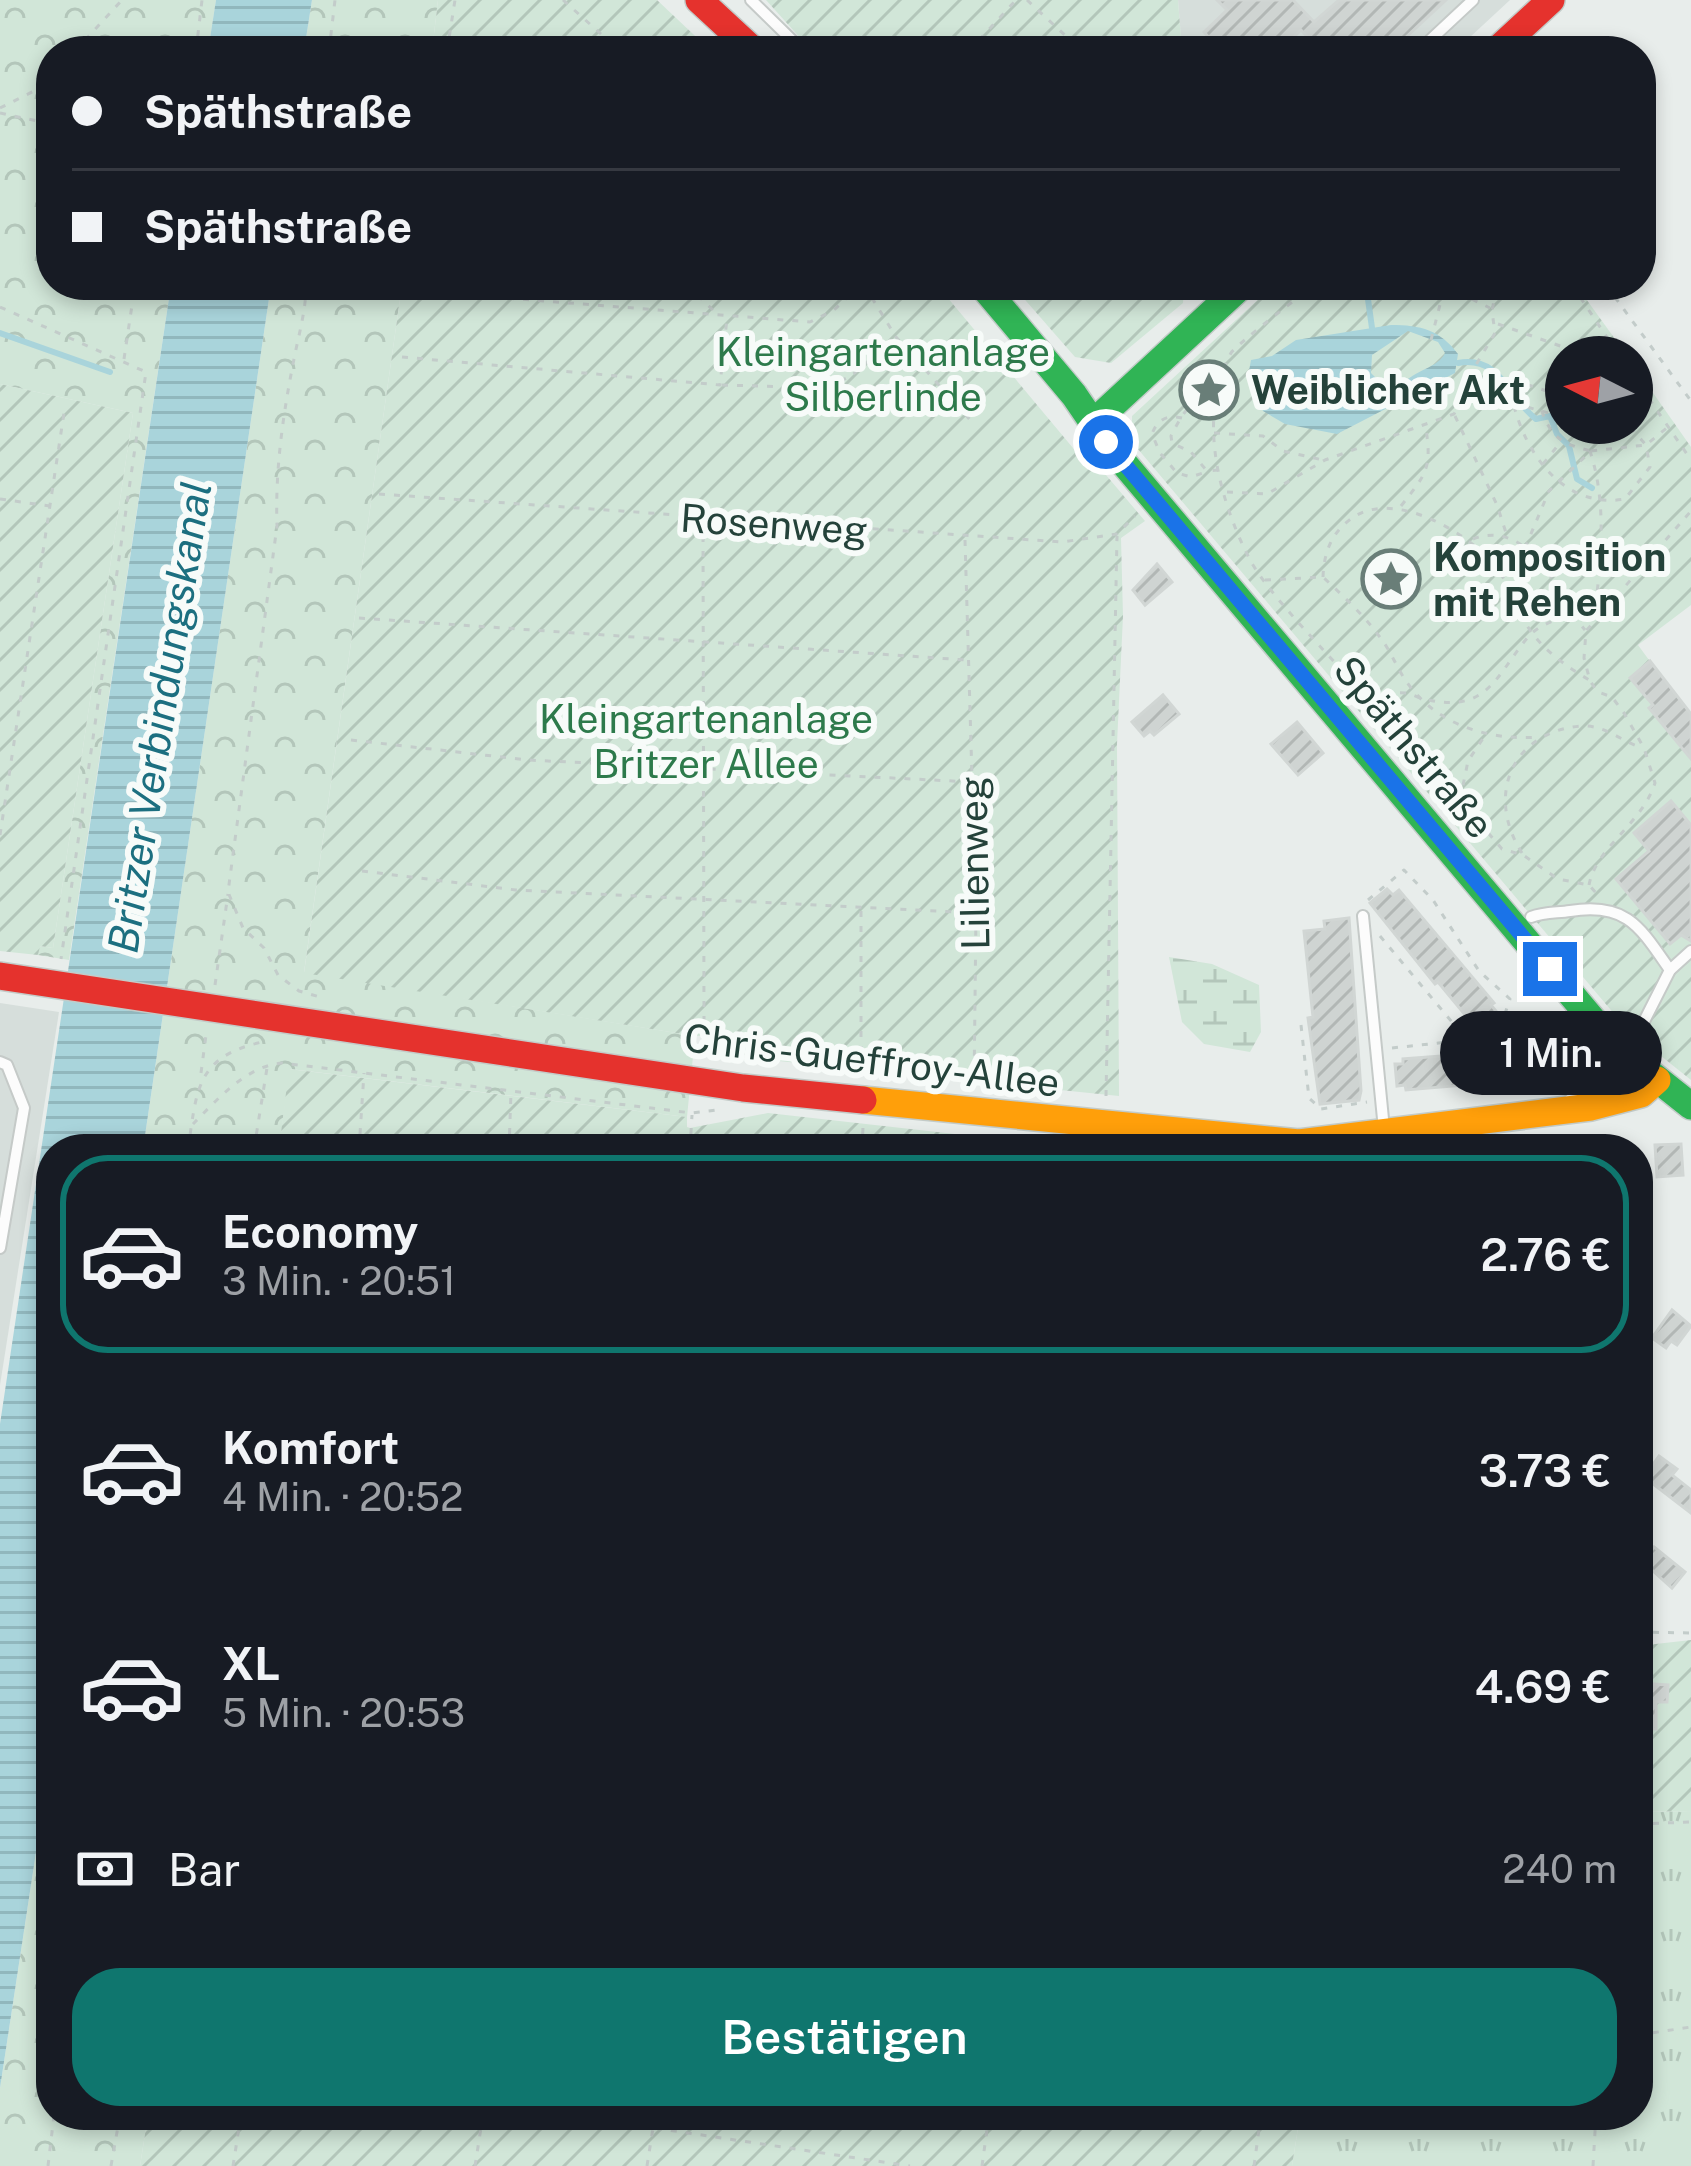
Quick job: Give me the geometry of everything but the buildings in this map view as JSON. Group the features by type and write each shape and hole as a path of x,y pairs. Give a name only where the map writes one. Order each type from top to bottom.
{"street":[{"path":"699,0 738,36"},
{"path":"1512,36 1551,0"},
{"name":"Späthstraße","path":"995,300 1154,498 1531,926 1626,1056 1691,1106"},
{"path":"1093,423 1226,300"},
{"path":"0,976 60,972"},
{"name":"Chris-Gueffroy-Allee","path":"60,972 173,1000 208,1015 730,1085 1197,1134"},
{"name":"Chris-Gueffroy-Allee","path":"1564,1108 1601,1087 1626,1056"},
{"name":"Chris-Gueffroy-Allee","path":"1369,1134 1592,1107 1641,1094 1657,1080"}],"lane":[{"path":"751,0 788,36"},
{"path":"1434,36 1473,0"},
{"path":"1531,926 1586,908 1623,913 1644,932 1670,970"},
{"path":"1363,916 1385,1132"},
{"path":"1626,1056 1670,970 1691,951"},
{"path":"0,1062 8,1064 24,1108 0,1248"}],"path":[{"path":"90,36 122,0"},
{"path":"198,36 202,0"},
{"path":"330,36 335,0"},
{"path":"449,36 454,0"},
{"path":"563,0 603,36"},
{"path":"983,36 1016,0"},
{"path":"1027,0 1066,36"},
{"path":"0,110 36,90"},
{"path":"0,110 36,120"},
{"path":"124,361 133,300"},
{"path":"190,1134 208,1015 220,973 277,526 275,476 306,300"},
{"path":"528,300 810,322 845,300"},
{"path":"702,300 718,316"},
{"path":"872,300 896,337 972,422"},
{"path":"1298,300 1237,344 1214,399 1212,434 1219,470 1248,558 1353,683 1369,692 1419,764 1460,800 1502,848 1523,855 1558,879 1589,885 1601,898"},
{"path":"1432,340 1441,300"},
{"path":"1474,300 1492,309"},
{"path":"1225,492 1268,494 1324,460 1454,414 1469,391 1474,368 1496,323 1494,300"},
{"path":"1582,300 1606,336"},
{"path":"1617,300 1691,401"},
{"path":"0,307 146,372 60,972"},
{"path":"720,385 727,318"},
{"path":"1496,323 1545,340"},
{"path":"402,357 720,385 825,388 851,376 896,337"},
{"path":"1492,398 1495,386 1514,381 1545,392"},
{"path":"1469,391 1545,411"},
{"path":"1207,471 1191,452 1172,442 1171,436 1194,400 1214,399"},
{"path":"1653,404 1691,460"},
{"path":"1515,406 1557,485 1602,503 1625,499 1650,467 1646,445"},
{"path":"1540,409 1545,406"},
{"path":"1540,409 1545,420"},
{"path":"0,835 64,413"},
{"path":"1454,414 1509,541"},
{"path":"1184,418 1166,417 1155,425 1152,434 1160,453 1177,473 1191,477 1219,470"},
{"path":"1400,507 1431,461 1426,426"},
{"path":"1543,464 1563,444 1592,450 1646,445 1669,426"},
{"path":"1212,434 1263,436 1283,451 1324,460"},
{"path":"1589,444 1602,503 1594,621"},
{"path":"1525,548 1549,491 1592,450"},
{"name":"Rosenweg","path":"380,494 965,538 1062,542 1117,534"},
{"path":"1106,1126 1117,534 1154,498"},
{"path":"0,499 50,506"},
{"path":"1323,577 1332,536 1351,518 1365,511 1400,507 1471,540 1498,569 1531,632 1560,662 1590,681"},
{"path":"1589,885 1597,861 1624,835 1654,783 1644,748 1612,697 1598,692 1590,681 1584,658 1586,631 1691,511"},
{"path":"192,1125 234,1085 267,1064 692,1113 732,1107 730,1085 704,1019 704,519"},
{"path":"1471,540 1483,535 1525,548 1544,565 1586,631"},
{"name":"Lilienweg","path":"861,909 861,1065 975,1074 976,913 965,538"},
{"path":"1265,580 1323,577 1385,644 1408,685 1447,719 1485,736 1540,737 1583,726 1644,748"},
{"path":"1369,692 1464,702 1484,694 1531,632 1571,613"},
{"path":"359,618 966,660"},
{"path":"1460,800 1468,761 1485,736"},
{"path":"1523,855 1513,840 1502,803 1517,761 1540,737"},
{"path":"351,740 528,760 973,782"},
{"path":"1467,1040 1363,916 1360,907 1404,870 1433,900 1478,971 1510,999 1498,1048 1515,1046 1517,1074"},
{"path":"362,871 517,890 976,913"},
{"path":"228,892 243,928 264,948 278,974 299,991 322,998"},
{"path":"1301,1025 1309,1098 1321,1108 1367,1103 1366,1091"},
{"path":"1376,1050 1497,1037"},
{"path":"200,1078 232,1049 266,1041"},
{"path":"256,1134 267,1064"},
{"path":"360,1134 364,1072"},
{"path":"510,1134 511,1090"},
{"path":"691,1134 692,1113"},
{"path":"1653,1632 1691,1633"},
{"path":"1653,1823 1691,1822"},
{"path":"1653,2033 1691,2027"},
{"path":"48,2166 52,2130"},
{"path":"111,2166 117,2130"},
{"path":"233,2166 239,2130"},
{"path":"476,2166 481,2130"},
{"path":"647,2166 653,2130"},
{"path":"673,2130 910,2166"},
{"path":"982,2166 987,2130"},
{"path":"1253,2166 1259,2130"},
{"path":"1593,2166 1595,2130"}],"shaded area":[{"path":"1178,0 1510,0 1471,36 1181,36"},
{"path":"0,1003 59,1012 40,1134 36,1134 0,1385"}],"green space":[{"path":"0,0 216,0 210,36 36,36 36,300 169,300 69,960 38,955 39,946 53,948 133,413 0,384"},
{"path":"312,0 438,0 434,36 306,36"},
{"path":"438,0 657,0 695,36 434,36"},
{"path":"766,0 1178,0 1181,36 798,36"},
{"path":"269,300 400,300 304,972 695,1036 687,1117 290,1069 281,1134 145,1134"},
{"name":"Kleingartenanlage Britzer Allee","path":"400,300 950,300 1083,460 1095,462 1145,521 1121,538 1119,1096 749,1058 715,1035 695,1036 304,973"},
{"path":"1025,300 1183,300 1111,363 1075,357"},
{"path":"1258,300 1587,300 1613,336 1545,336 1545,444 1653,444 1653,393 1691,447 1691,605 1638,645 1671,690 1649,708 1691,759 1691,1080 1626,1028 1132,442 1132,416"},
{"path":"0,384 133,413 53,948 40,946 38,955 0,951"},
{"path":"1169,957 1212,964 1259,985 1261,1032 1250,1052 1204,1044 1182,1022"},
{"path":"289,1069 687,1117 690,1128 768,1113 955,1134 281,1134"},
{"path":"1691,1640 1691,1811 1653,1812 1653,1644"},
{"path":"1691,1811 1691,2166 1292,2166 1298,2130 1653,2130 1653,1812"},
{"path":"36,1852 36,2130 146,2130 140,2166 0,2166 0,2088"},
{"path":"146,2130 1298,2130 1292,2166 140,2166"}],"water":[{"path":"216,0 312,0 306,36 210,36"},
{"name":"Britzer Verbindungskanal","path":"169,300 269,300 145,1134 44,1134"},
{"path":"1402,325 1437,334 1458,354 1455,373 1337,434 1285,424 1263,411 1249,371 1251,360 1272,356 1296,340","holes":["1408,331 1438,342 1445,353 1442,358 1400,386 1383,385 1371,373 1372,355"]},
{"path":"36,1184 36,1852 0,2088 0,1424"}],"waterway":[{"path":"1368,300 1372,328"},
{"path":"0,333 110,372"},
{"path":"1458,363 1485,366 1536,419 1550,416 1557,434 1569,446 1577,479 1592,488"}],"traffic: fast":[{"path":"995,300 1074,395 1106,442 1613,1044 1691,1106"},
{"path":"1093,423 1226,300"}],"traffic: slow":[{"path":"1372,1134 1591,1107 1641,1094 1657,1080"},
{"path":"863,1100 1208,1134"}],"traffic: jam":[{"path":"699,0 738,36"},
{"path":"1512,36 1551,0"},
{"path":"0,976 743,1088 863,1100"}],"place":[{"name":"Weiblicher Akt","path":"1209,390"},
{"name":"Komposition mit Rehen","path":"1391,579"}],"route":[{"path":"1106,442 1550,969"}],"park label":[{"name":"Kleingartenanlage Silberlinde","path":"883,374"}]}
